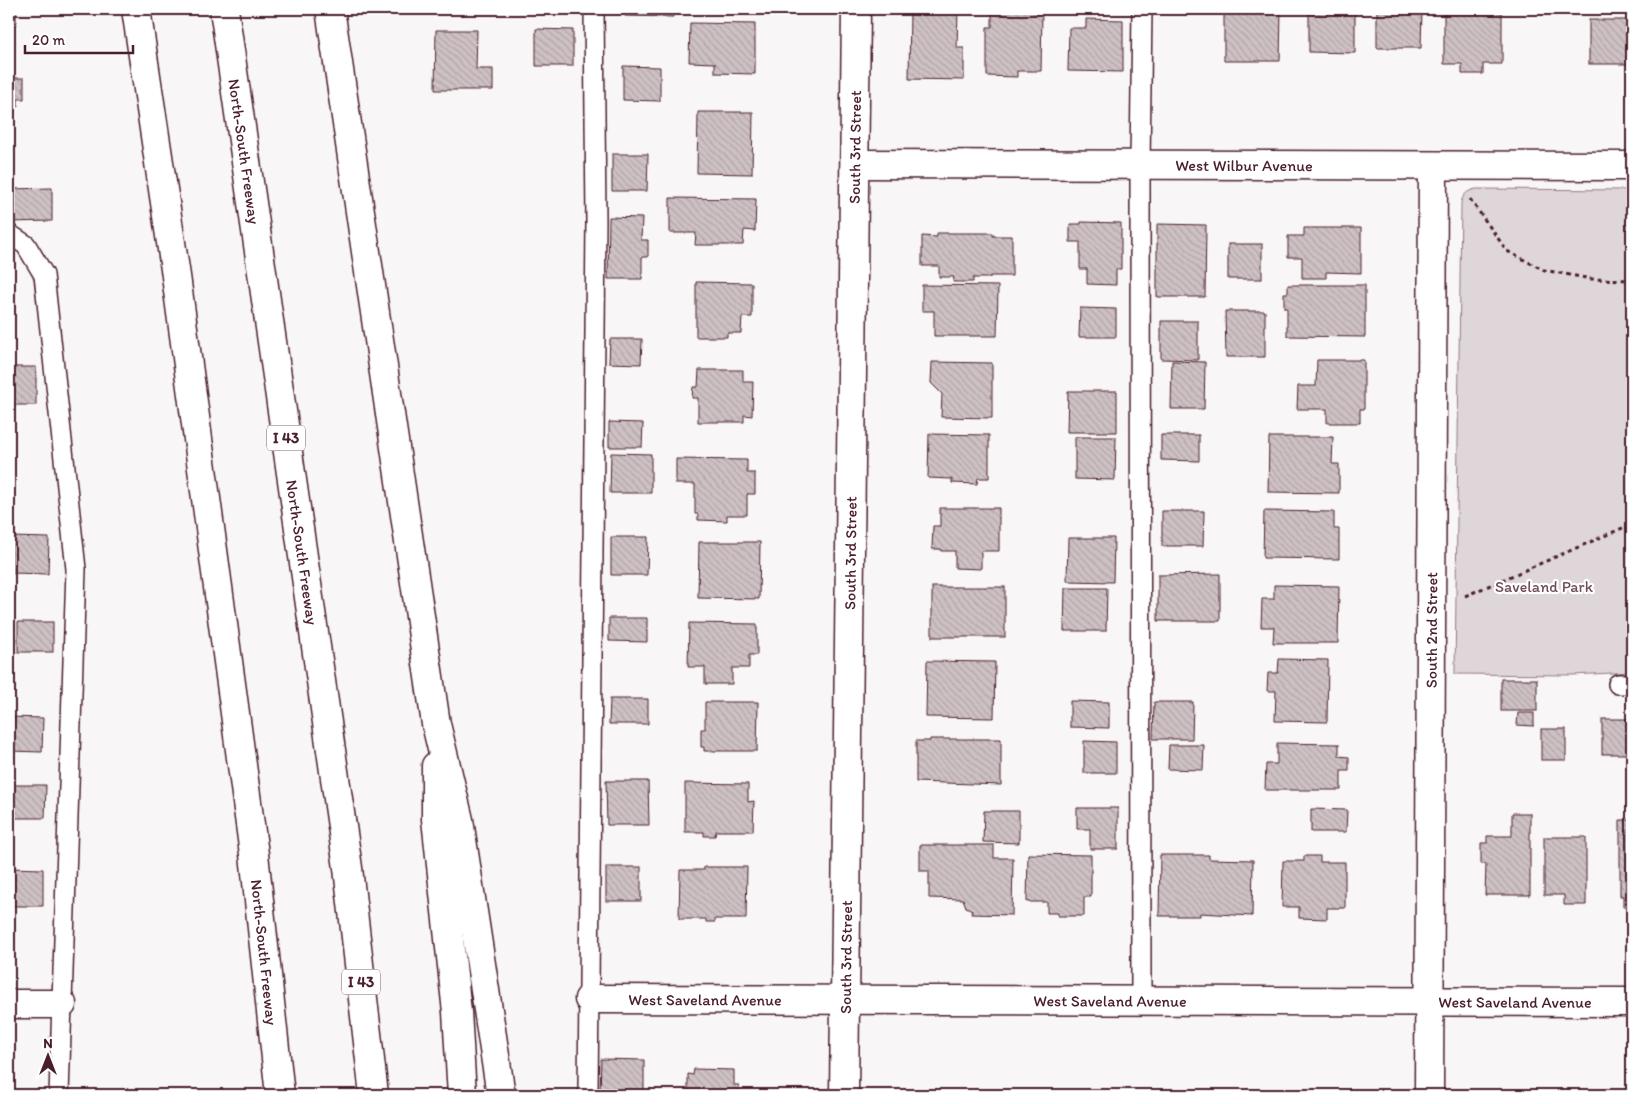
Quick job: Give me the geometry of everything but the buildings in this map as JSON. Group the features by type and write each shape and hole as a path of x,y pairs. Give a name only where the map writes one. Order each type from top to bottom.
{"main road":[{"path":"119,9 176,276"},
{"name":"North-South Freeway","path":"136,9 176,276 254,854 280,1095"},
{"name":"North-South Freeway","path":"224,9 348,868 374,1095"},
{"path":"330,9 436,724 459,820 501,1095"},
{"name":"South 3rd Street","path":"844,1095 856,164 856,9"},
{"name":"West Wilbur Avenue","path":"856,164 1632,166"},
{"name":"South 2nd Street","path":"1429,1095 1433,166"},
{"path":"436,724 436,820 457,1012 462,1095"},
{"name":"West Saveland Avenue","path":"589,999 1632,1002"},
{"path":"9,1004 62,1004"}],"lane":[{"path":"588,1095 590,694 596,232 594,9"},
{"path":"1141,1000 1140,164 1142,9"},
{"path":"9,234 26,245 44,275 76,569 59,1095"}],"path":[{"path":"1470,199 1507,251 1544,270 1591,279 1632,280"},
{"path":"1465,596 1632,524"}],"green space":[{"name":"Saveland Park","path":"1476,189 1632,190 1632,672 1572,675 1455,674 1461,203 1466,193"}]}
